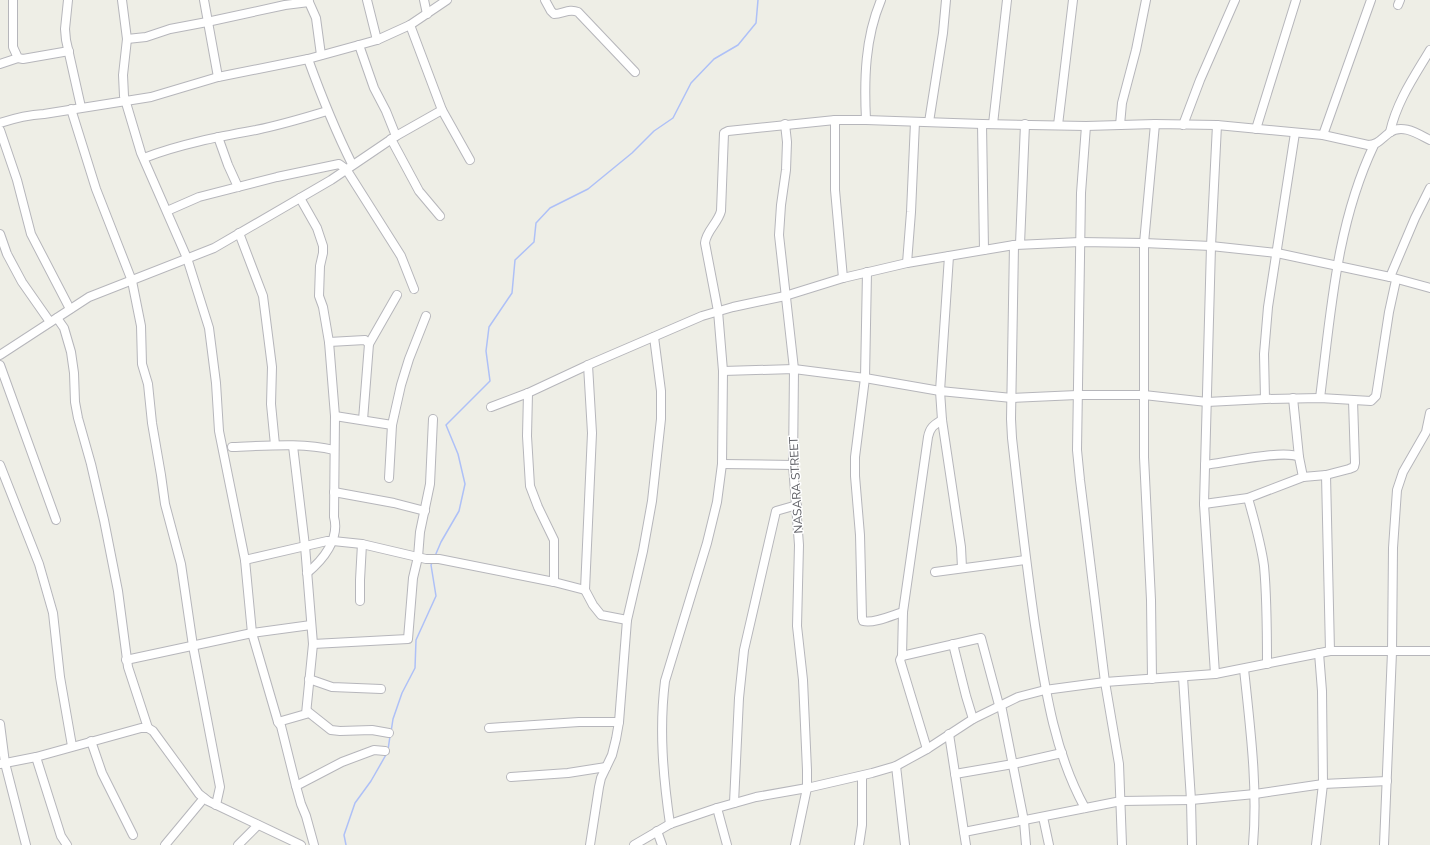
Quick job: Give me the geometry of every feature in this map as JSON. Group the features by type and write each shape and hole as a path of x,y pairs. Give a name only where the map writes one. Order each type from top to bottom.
{"street":[{"path":"13,0 12,47 18,58"},
{"path":"68,0 65,29 81,107"},
{"path":"122,0 127,39 123,89 144,158 187,258 209,328 216,383 218,431 246,560 252,633 278,722 281,726 300,804 306,816 314,845"},
{"path":"204,0 218,78"},
{"path":"367,0 377,40"},
{"path":"424,0 427,14"},
{"path":"0,123 20,117 151,97 218,78 359,45 377,40 410,25 447,0"},
{"path":"546,0 554,14 560,14 570,10 578,12 634,72"},
{"path":"866,120 865,92 868,39 875,12 880,0"},
{"path":"929,122 942,40 946,0"},
{"path":"993,124 1007,0"},
{"path":"1058,125 1073,0"},
{"path":"1120,125 1122,103 1146,7 1146,0"},
{"path":"1183,125 1200,80 1235,0"},
{"path":"1256,129 1296,0"},
{"path":"1323,135 1371,0"},
{"path":"127,39 146,37 170,28 207,22 308,1 316,18 321,55"},
{"path":"410,25 442,110 470,160"},
{"path":"359,45 374,88 386,112 394,137 419,191 440,216"},
{"path":"1390,132 1393,118 1399,103 1430,50"},
{"path":"0,64 18,58 23,59 69,51"},
{"path":"308,58 349,166 401,256 414,289"},
{"path":"71,109 96,189 132,281 141,326 142,364 148,384 152,423 165,504 182,564 193,646 220,787 216,805"},
{"path":"0,355 89,297 214,248 331,180 349,166 394,137 442,110"},
{"path":"144,158 159,152 218,136 258,130 327,111"},
{"path":"835,120 835,190 843,278"},
{"path":"670,824 662,761 662,702 665,681 707,543 717,502 722,464 723,371 718,311 705,244 706,238 719,218 721,211 724,133 728,131 785,124 835,120 1086,126 1155,124 1217,125 1323,135 1374,145"},
{"path":"907,263 915,122"},
{"name":"NASARA STREET","path":"785,124 787,142 786,170 781,205 779,235 794,369 793,464 799,545 797,626 806,723 807,788 795,845"},
{"path":"982,124 984,250"},
{"path":"1025,124 1017,244 1012,438 1025,560 1045,690 1062,753 1072,782 1085,808"},
{"path":"1152,679 1151,600 1144,457 1144,243 1155,124"},
{"path":"1215,674 1204,504 1204,465 1211,246 1217,125"},
{"path":"1086,126 1081,193 1077,395 1078,450 1080,480 1105,682 1119,764 1122,845"},
{"path":"1320,398 1336,265 1353,196 1362,169 1374,145 1390,132 1403,129 1410,130 1430,140"},
{"path":"0,130 16,180 30,234 70,309"},
{"path":"1265,399 1264,354 1268,306 1295,133"},
{"path":"218,136 228,165 238,187"},
{"path":"167,211 199,197 277,177 339,164 349,166"},
{"path":"723,371 794,369 865,378 940,391 1012,398 1077,395 1144,395 1207,402 1293,398 1371,401 1376,396 1393,278 1415,218 1430,188"},
{"path":"300,198 317,228 323,246 320,266 319,296 323,307 329,342 335,416 335,529 333,541 318,565 307,573"},
{"path":"239,233 263,296 265,306 272,367 271,404 275,445"},
{"path":"0,234 7,254 22,282 50,322"},
{"path":"491,407 528,393 702,316 718,311 785,296 843,278 907,263 1017,244 1080,242 1144,243 1211,246 1277,253 1393,278 1430,288"},
{"path":"949,256 940,391 942,420 958,522 962,568"},
{"path":"867,272 865,378 855,476 860,535 862,618 863,621 866,622 880,620 904,612"},
{"path":"363,420 369,344 397,294"},
{"path":"390,478 392,425 401,385 409,359 426,316"},
{"path":"57,318 64,328 71,352 74,373 75,402 107,534 118,591 126,660 132,684 148,728"},
{"path":"590,845 599,787 612,755 619,722 626,620 644,551 652,500 661,419 661,390 654,337"},
{"path":"329,342 365,340 369,344"},
{"path":"0,365 56,520"},
{"path":"588,366 592,433 585,590 593,605 601,615 626,620"},
{"path":"528,393 527,436 530,486 538,507 554,540 554,582"},
{"path":"1293,398 1299,457 1303,477"},
{"path":"1204,504 1248,498 1303,477 1326,475 1349,470 1355,463 1353,400"},
{"path":"1384,845 1392,652 1393,548 1397,490 1403,472 1426,432 1430,413"},
{"path":"335,416 392,425"},
{"path":"313,644 408,639 420,532 430,484 433,419"},
{"path":"927,749 900,660 902,656 904,612 928,437 932,426 942,420"},
{"path":"232,447 275,445 322,447 334,450"},
{"path":"278,722 306,714 313,644 305,546 293,446"},
{"path":"1204,465 1278,454 1295,455 1299,457"},
{"path":"722,464 793,464"},
{"path":"0,465 39,564 53,613 60,677 72,746"},
{"path":"1326,475 1330,651"},
{"path":"334,492 394,503 425,511"},
{"path":"1248,498 1256,524 1264,565 1267,614 1267,664"},
{"path":"734,803 738,698 744,650 776,511 797,505"},
{"path":"246,560 333,541 362,544 418,557 438,559 554,582 585,590"},
{"path":"360,601 362,544"},
{"path":"935,572 1025,560"},
{"path":"126,660 252,633 311,624"},
{"path":"902,656 980,638 982,639 1000,705 1013,764 1024,820 1026,845"},
{"path":"953,644 973,718"},
{"path":"634,845 670,824 717,808 756,797 862,776 896,766 927,749 973,718 1018,697 1045,690 1105,682 1215,674 1330,651 1430,652"},
{"path":"1316,845 1323,784 1322,691 1319,653"},
{"path":"1244,669 1255,794 1256,816 1253,845"},
{"path":"1183,677 1191,800 1192,845"},
{"path":"309,679 332,687 381,689"},
{"path":"307,711 331,730 372,730 388,733"},
{"path":"488,728 572,722 619,722"},
{"path":"0,724 2,764 26,845"},
{"path":"2,764 36,757 141,728 148,728 154,731 185,776 204,798 301,845"},
{"path":"949,734 966,845"},
{"path":"91,741 102,773 133,835"},
{"path":"296,786 342,762 374,750 385,751"},
{"path":"956,774 1013,764 1062,753"},
{"path":"36,757 62,836 68,845"},
{"path":"896,766 905,845"},
{"path":"511,777 568,773 606,767"},
{"path":"859,845 862,825 862,776"},
{"path":"964,832 1121,801 1191,800 1255,794 1323,784 1387,781"},
{"path":"165,845 204,798"},
{"path":"717,808 727,845"},
{"path":"1043,817 1049,845"},
{"path":"238,845 258,825"},
{"path":"658,831 662,845"}],"waterway":[{"path":"435,556 441,542 459,511 465,484 458,454 446,425 490,381 486,351 489,327 512,293 515,260 534,242 536,223 550,208 588,189 632,153 654,131 673,118 691,83 714,59 738,45 756,23 758,0"},
{"path":"391,732 393,719 402,693 415,668 416,640 436,596 431,565 432,563"},
{"path":"388,750 390,736"},
{"path":"346,845 344,835 355,803 371,781 387,753"}]}
